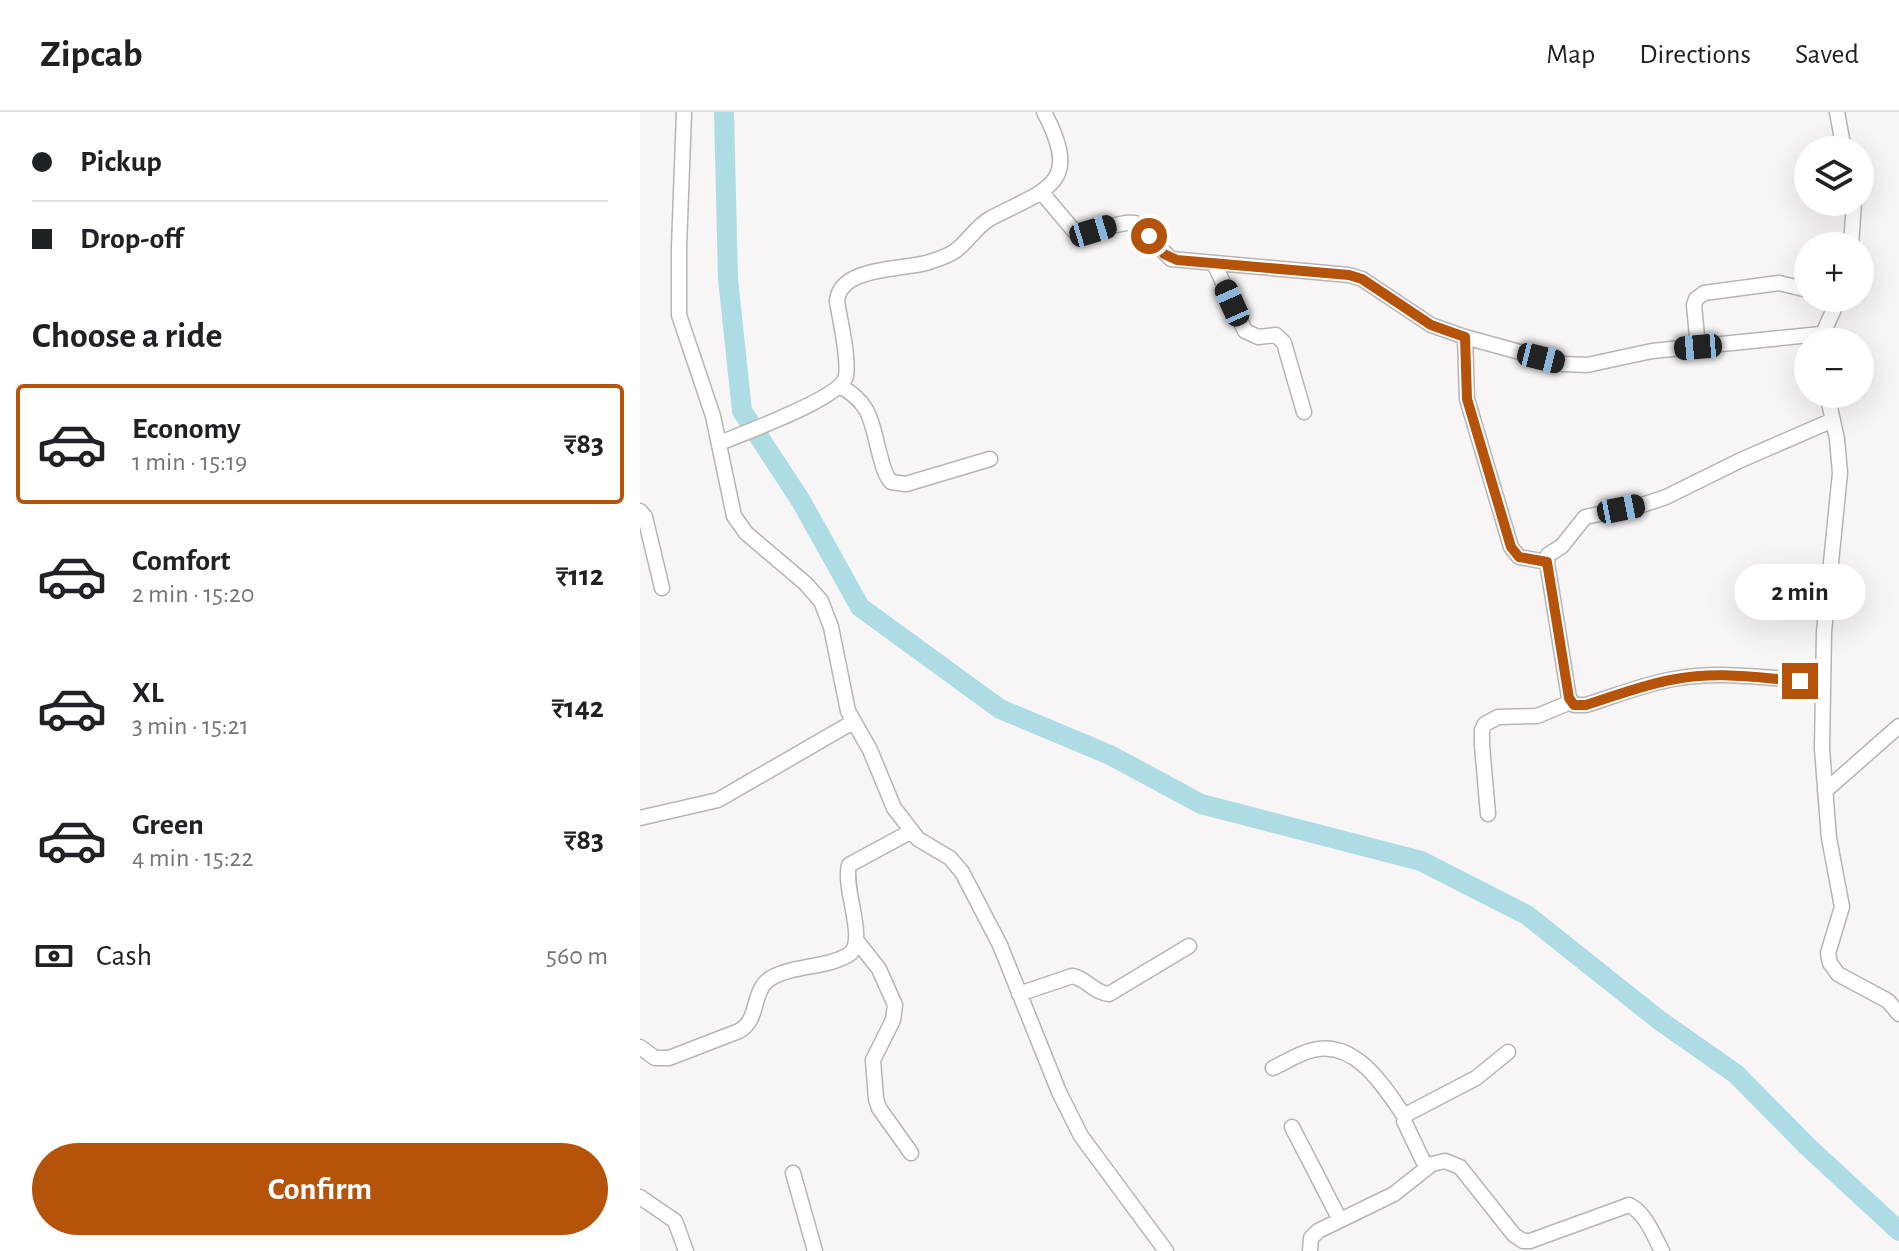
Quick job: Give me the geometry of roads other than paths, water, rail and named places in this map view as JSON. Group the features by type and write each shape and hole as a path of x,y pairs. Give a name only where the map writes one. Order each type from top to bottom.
{"street":[{"path":"684,112 679,315 709,401 730,501 740,526 805,583 826,611 846,703 894,808 910,832 926,846 950,858 962,872 1000,945 1059,1092 1081,1136 1166,1251"},
{"path":"720,443 830,394 840,386 846,375 837,301 840,287 858,275 914,265 956,251 982,223 1042,193 1057,178 1060,158 1056,134 1044,112"},
{"path":"1837,112 1841,136"},
{"path":"1042,193 1075,232 1086,233 1121,223 1135,223 1171,259 1349,275 1362,279 1431,325 1564,364 1587,365 1652,351 1794,340"},
{"path":"1214,263 1245,331 1258,337 1276,335 1284,343 1304,412"},
{"path":"1698,347 1694,305 1704,293 1779,283 1794,287"},
{"path":"1465,337 1467,399 1511,547 1519,557 1547,562"},
{"path":"840,386 858,396 866,409 885,472 891,482 906,484 990,459"},
{"path":"1830,408 1840,473 1824,632 1822,749 1829,838 1842,902 1841,914 1828,947 1830,963 1838,974 1888,1001 1899,1014"},
{"path":"1571,702 1548,555 1562,546 1585,517 1666,497 1833,420"},
{"path":"640,511 645,517 662,588"},
{"path":"1488,814 1482,730 1485,724 1498,717 1537,716 1571,702 1586,705 1655,683 1684,678 1750,676 1822,682"},
{"path":"640,818 718,800 853,722"},
{"path":"1825,791 1899,726"},
{"path":"640,1047 655,1058 669,1058 744,1029 751,1020 760,991 767,981 777,975 847,957 856,948 857,941 847,880 849,865 910,832"},
{"path":"857,941 879,969 895,1005 893,1020 873,1060 876,1099 911,1153"},
{"path":"1019,994 1072,976 1099,992 1109,994 1189,946"},
{"path":"1273,1068 1314,1050 1336,1050 1371,1069 1405,1117 1404,1121 1426,1167"},
{"path":"1405,1117 1476,1078 1508,1052"},
{"path":"1292,1127 1340,1220"},
{"path":"1310,1251 1313,1234 1394,1194 1426,1167 1439,1161 1460,1167 1514,1235 1523,1241 1629,1205 1636,1208 1662,1251"},
{"path":"793,1173 815,1251"},
{"path":"640,1197 675,1221 686,1251"}],"waterway":[{"path":"724,112 728,279 742,411 801,501 860,607 1000,709 1110,755 1201,804 1421,861 1527,915 1659,1020 1736,1074 1807,1146 1899,1231"}]}
